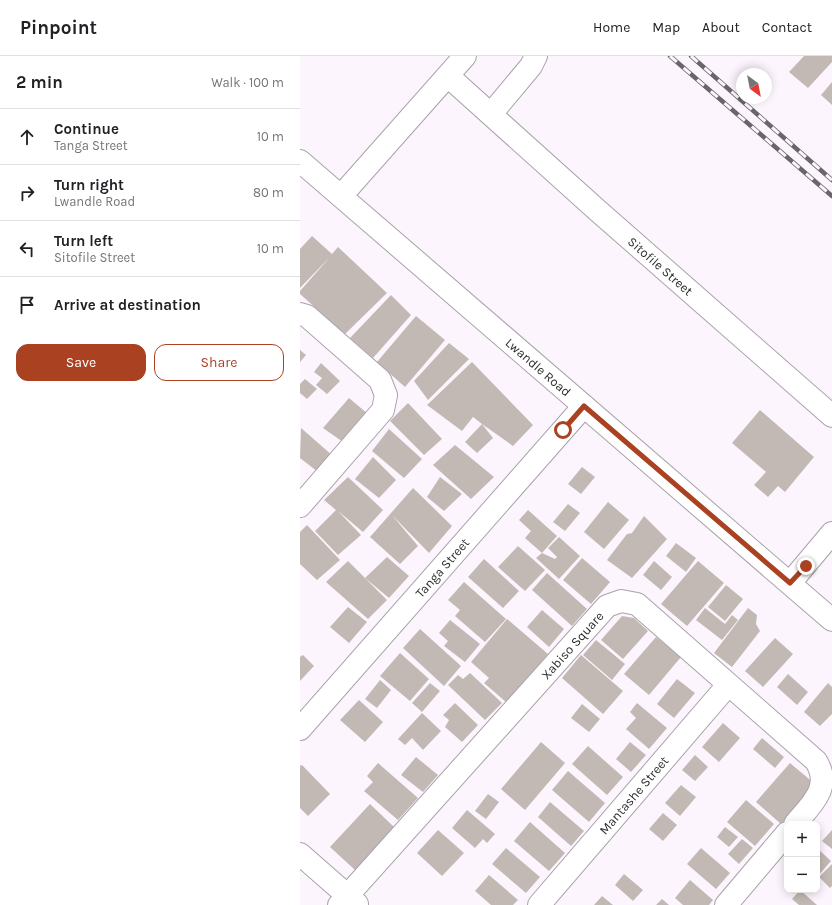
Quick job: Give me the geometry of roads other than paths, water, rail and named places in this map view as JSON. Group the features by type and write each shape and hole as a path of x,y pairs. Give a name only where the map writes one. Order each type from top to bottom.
{"street":[{"path":"341,196 465,56"},
{"path":"491,114 531,66 536,56"},
{"name":"Sitofile Street","path":"448,76 597,210 832,416"},
{"name":"Lwandle Road","path":"300,160 832,620"},
{"path":"300,314 307,316 380,380 386,395 383,410 300,506"},
{"name":"Tanga Street","path":"300,729 584,406"},
{"path":"790,583 832,533"},
{"name":"Xabiso Square","path":"348,902 610,604 629,601 636,604 816,761 823,774 824,785 822,793 798,821"},
{"name":"Mantashe Street","path":"539,905 728,685"},
{"path":"726,905 784,837"},
{"path":"300,854 348,902"}],"railway":[{"path":"670,56 832,196"},
{"path":"691,56 832,180"}]}
